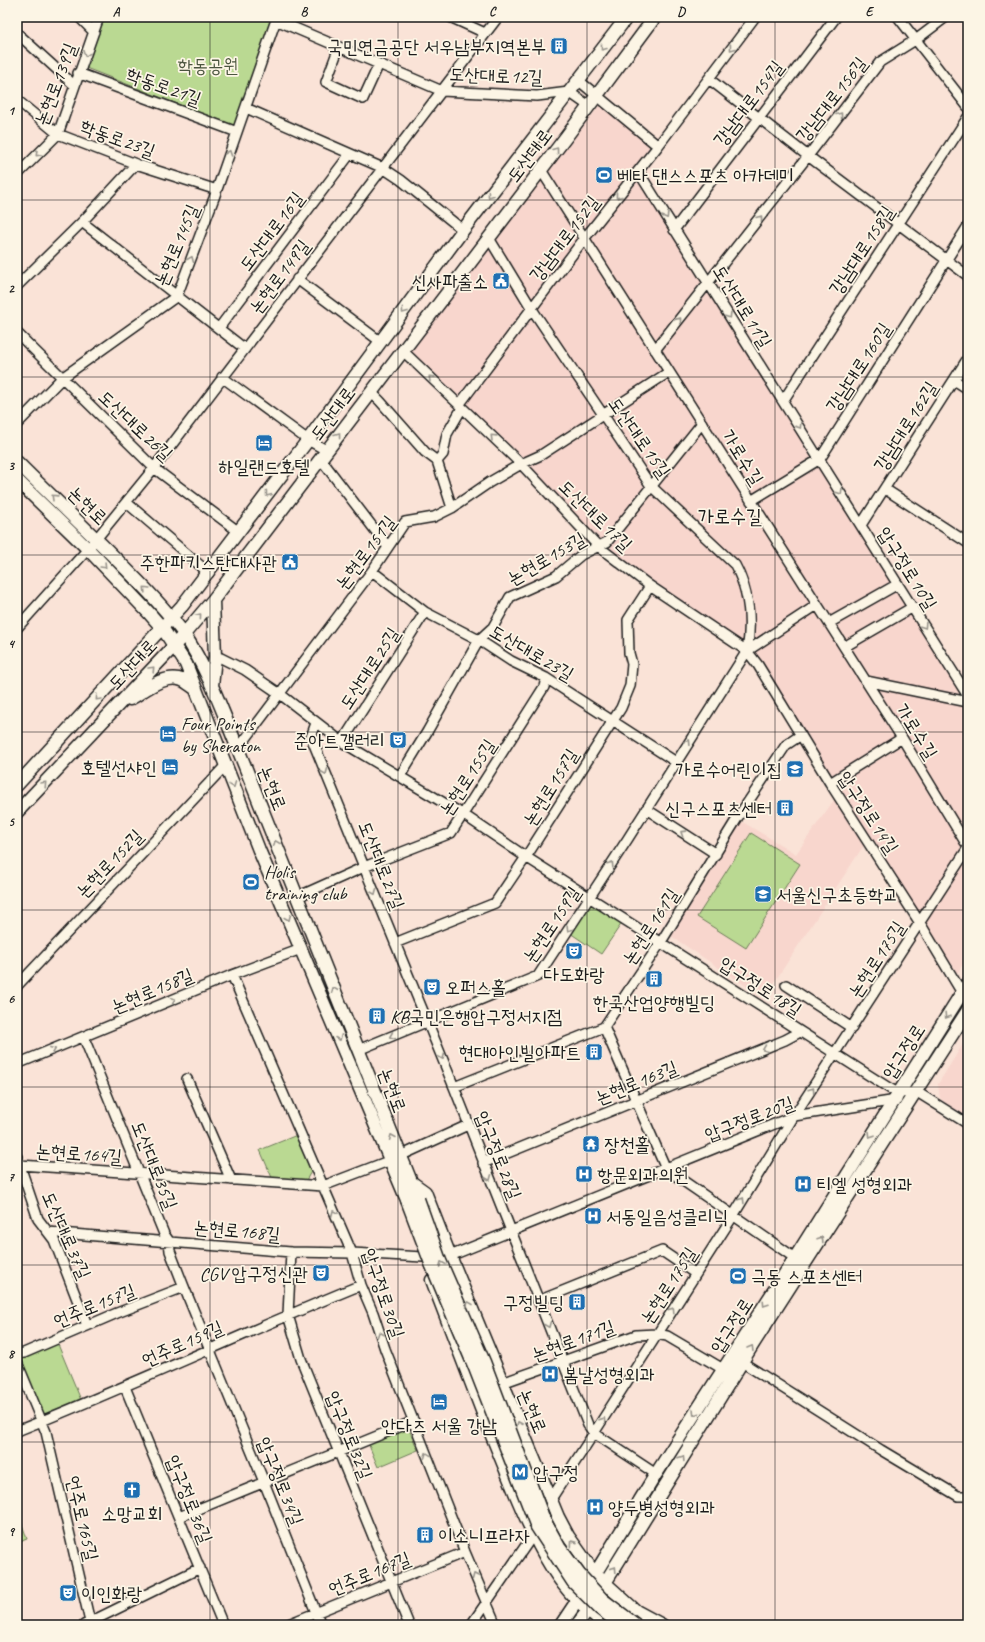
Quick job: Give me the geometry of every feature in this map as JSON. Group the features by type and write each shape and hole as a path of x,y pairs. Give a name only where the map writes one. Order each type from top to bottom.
{"main road":[{"name":"도산대로","path":"17,784 163,629 209,573 463,230 627,17"},
{"name":"도산대로","path":"17,812 174,646 213,600 402,350 541,170 655,17"},
{"name":"논현로","path":"17,462 96,538 159,603 196,653 212,686 238,749 358,1050 412,1200 432,1266 475,1368 537,1527 573,1582 599,1608 621,1625"},
{"name":"논현로","path":"17,480 88,549 163,629 186,664 259,850 301,949 396,1158"},
{"path":"212,686 215,657 213,600"},
{"path":"118,705 161,681 176,678 183,680 196,689"},
{"name":"압구정로","path":"737,1359 795,1258 965,988"},
{"name":"압구정로","path":"561,1625 595,1574 656,1474 737,1359 916,1092 968,1010"},
{"name":"논현로","path":"406,1184 425,1192 502,1383 558,1517 568,1536 595,1574 604,1583 636,1611 662,1625"},
{"name":"논현로","path":"406,1184 401,1200 496,1446 531,1532 560,1581 576,1601 587,1612 606,1625"},
{"name":"논현로","path":"412,1200 484,1362 544,1520 560,1547 579,1574 603,1600 636,1625"},
{"name":"압구정로","path":"578,1625 728,1372"},
{"path":"521,1506 524,1509 532,1511 543,1507 549,1496"},
{"path":"531,1532 533,1522 539,1517 552,1514 558,1517"}],"street":[{"path":"79,17 94,32"},
{"name":"논현로139길","path":"17,175 58,134 78,73 99,17"},
{"path":"450,17 485,33"},
{"name":"논현로149길","path":"17,628 127,503 498,17"},
{"name":"강남대로152길","path":"438,460 443,454 447,434 461,406 584,239 658,146 755,17"},
{"name":"강남대로154길","path":"674,230 758,117 836,17"},
{"path":"898,17 917,39 968,107"},
{"name":"강남대로156길","path":"655,350 880,62 917,39 946,17"},
{"name":"도산대로12길","path":"276,19 442,91 537,96 569,92 589,106"},
{"name":"논현로145길","path":"17,424 62,378 177,296 217,190 276,19"},
{"path":"17,33 74,85"},
{"path":"339,47 326,82 363,99 379,64"},
{"name":"학동로21길","path":"78,73 237,132"},
{"path":"709,79 808,156 968,276"},
{"path":"578,80 658,146"},
{"name":"학동로23길","path":"17,100 58,134 136,164 217,190"},
{"path":"246,108 383,168 401,180 463,230"},
{"name":"강남대로158길","path":"783,401 968,116"},
{"name":"도산대로16길","path":"219,328 350,154"},
{"path":"17,286 82,222 136,164"},
{"name":"가로수길","path":"541,170 902,738 965,842 968,844"},
{"name":"도산대로11길","path":"638,171 820,459"},
{"path":"82,222 245,349"},
{"name":"강남대로160길","path":"751,502 820,459 968,226"},
{"name":"도산대로15길","path":"489,238 532,310 651,486 735,565 742,578 747,598 750,636 746,651"},
{"path":"297,279 381,342"},
{"name":"도산대로26길","path":"17,333 154,468 239,532"},
{"name":"도산대로17길","path":"402,350 521,464 599,547 650,586 746,651"},
{"name":"강남대로162길","path":"861,525 968,358"},
{"name":"논현로151길","path":"238,749 372,571 405,522 434,517 452,508 490,482 521,464 541,455 669,372"},
{"path":"222,377 308,440 323,454 388,547"},
{"name":"강남대로162길","path":"954,380 968,389"},
{"path":"371,392 380,400 425,452 438,460 452,508"},
{"name":"논현로153길","path":"400,776 427,732 479,640 493,627 510,597 556,576 582,555 607,542 702,423"},
{"name":"압구정로10길","path":"820,459 968,696"},
{"name":"강남대로162길","path":"885,489 968,543"},
{"path":"127,503 209,573"},
{"name":"도산대로23길","path":"372,571 425,612 479,640 512,661 546,678 676,762"},
{"path":"829,623 898,584"},
{"name":"논현로157길","path":"395,943 494,903 526,857 621,708 630,686 632,664 628,653 628,620 650,586"},
{"name":"논현로159길","path":"358,1050 538,976 590,897 746,651 817,605"},
{"path":"844,647 913,607"},
{"name":"도산대로25길","path":"342,742 425,612"},
{"name":"압구정로14길","path":"746,651 758,665 830,783 920,923 965,988"},
{"name":"도산대로25길","path":"215,657 221,658 245,670 280,694 342,742 464,815 526,857 590,897"},
{"name":"논현로155길","path":"297,897 364,867 451,833 464,815 544,687 546,678"},
{"path":"866,681 968,702"},
{"name":"도산대로27길","path":"316,722 311,737 426,1021"},
{"name":"논현로161길","path":"604,1027 661,942 738,817 786,745 801,735"},
{"path":"830,783 902,738"},
{"name":"논현로152길","path":"17,986 226,765"},
{"path":"646,809 716,854"},
{"name":"논현로175길","path":"549,1496 594,1433 733,1216 794,1116 836,1054 968,848"},
{"name":"압구정로18길","path":"590,897 836,1054 895,1097"},
{"name":"논현로158길","path":"17,1064 84,1038 232,974 301,949"},
{"name":"압구정로30길","path":"232,974 352,1253 360,1285 373,1313 465,1552 496,1625"},
{"name":"논현로175길","path":"786,985 852,1028"},
{"name":"압구정로28길","path":"426,1021 454,1087 588,1425 594,1433 656,1474"},
{"path":"454,1087 604,1027 666,1169 795,1258"},
{"name":"논현로163길","path":"483,1162 785,1040 800,1032"},
{"name":"도산대로35길","path":"84,1038 141,1174 164,1234 169,1241 170,1251 209,1349"},
{"path":"187,1079 231,1180"},
{"path":"916,1092 968,1124"},
{"name":"압구정로20길","path":"450,1256 794,1116 864,1104 916,1092"},
{"path":"396,1158 468,1125"},
{"name":"논현로164길","path":"19,1161 141,1174 322,1186 396,1158"},
{"name":"도산대로37길","path":"19,1161 38,1219 54,1240 87,1325"},
{"name":"논현로168길","path":"48,1232 291,1252 352,1253 423,1257"},
{"path":"538,1301 662,1251 696,1274"},
{"name":"압구정로32길","path":"291,1252 288,1315 301,1359 409,1625"},
{"name":"언주로159길","path":"17,1431 125,1387 209,1349 360,1285"},
{"name":"언주로157길","path":"17,1354 184,1287"},
{"path":"656,1334 667,1336 728,1372"},
{"name":"논현로171길","path":"502,1383 636,1335 656,1334"},
{"name":"압구정로34길","path":"209,1349 264,1482 320,1625"},
{"path":"737,1359 874,1446 958,1496 968,1496"},
{"path":"17,1362 41,1422"},
{"name":"압구정로36길","path":"125,1387 223,1625"},
{"path":"179,1517 414,1421"},
{"name":"언주로165길","path":"41,1422 46,1432 87,1624 200,1568"},
{"path":"471,1625 531,1532"},
{"name":"언주로167길","path":"286,1625 465,1552"}],"shaded area":[{"path":"602,102 653,144 633,168 968,703 968,957 957,973 755,653 619,560 408,350"},
{"name":"서울신구초등학교","path":"834,800 864,845 764,998 668,934 741,821 796,854"},
{"path":"968,1036 968,1117 946,1104 940,1098 938,1084"}],"green space":[{"name":"학동공원","path":"103,17 275,17 236,127 86,68"},
{"path":"751,833 800,864 746,948 697,917"},
{"path":"592,899 624,920 601,954 570,933"},
{"path":"297,1135 312,1170 305,1182 273,1180 260,1150"},
{"path":"57,1342 81,1400 44,1415 20,1358"},
{"path":"408,1427 418,1450 378,1467 368,1443"},
{"path":"17,1509 27,1539 17,1543"}],"place":[{"name":"국민연금공단 서우남부지역본부","path":"559,46"},
{"name":"베타 댄스스포츠 아카데미","path":"604,175"},
{"name":"신사파출소","path":"501,281"},
{"name":"하일랜드호텔","path":"264,443"},
{"name":"주한파키스탄대사관","path":"290,562"},
{"name":"Four Points by Sheraton","path":"168,734"},
{"name":"준아트갤러리","path":"398,740"},
{"name":"호텔선샤인","path":"170,767"},
{"name":"가로수어린이집","path":"795,769"},
{"name":"신구스포츠센터","path":"785,808"},
{"name":"Holis training club","path":"251,882"},
{"name":"서울신구초등학교","path":"763,894"},
{"name":"다도화랑","path":"574,951"},
{"name":"한국산업양행빌딩","path":"654,979"},
{"name":"오퍼스홀","path":"432,987"},
{"name":"KB국민은행압구정서지점","path":"377,1016"},
{"name":"현대아인빌아파트","path":"594,1052"},
{"name":"장천홀","path":"591,1144"},
{"name":"항문외과의원","path":"584,1174"},
{"name":"티엘 성형외과","path":"803,1184"},
{"name":"서동일음성클리닉","path":"593,1216"},
{"name":"CGV 압구정신관","path":"321,1273"},
{"name":"극동 스포츠센터","path":"738,1276"},
{"name":"구정빌딩","path":"577,1302"},
{"name":"봄날성형외과","path":"550,1374"},
{"name":"안다즈 서울 강남","path":"439,1402"},
{"name":"압구정","path":"520,1472"},
{"name":"소망교회","path":"132,1490"},
{"name":"양두병성형외과","path":"595,1507"},
{"name":"이소니프라자","path":"425,1535"},
{"name":"이인화랑","path":"68,1593"}],"district":[{"name":"가로수길","path":"730,516"}]}
